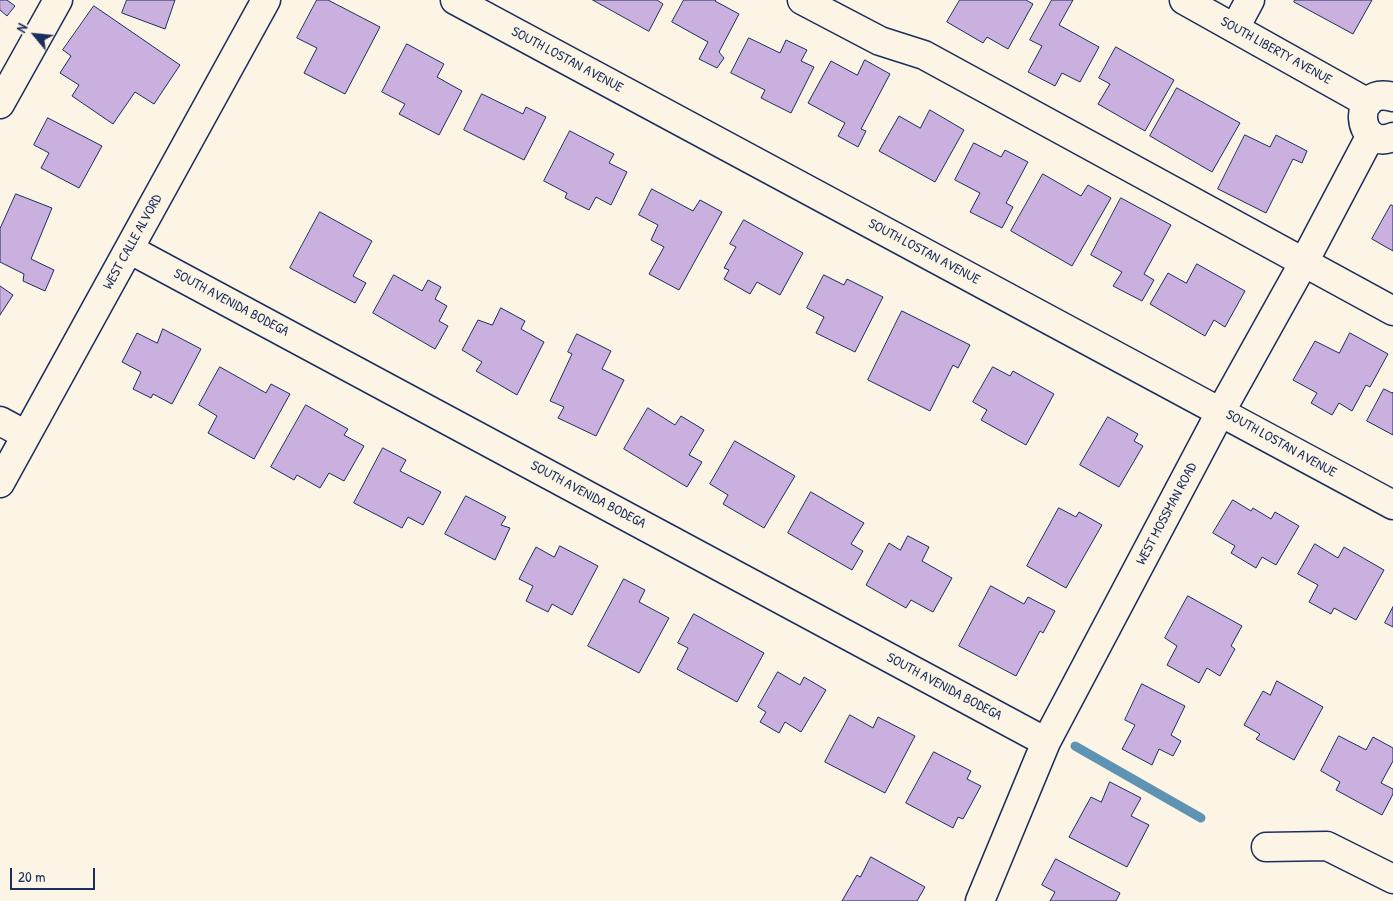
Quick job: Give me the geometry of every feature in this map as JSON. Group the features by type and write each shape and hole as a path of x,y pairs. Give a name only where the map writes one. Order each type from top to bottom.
{"street":[{"path":"0,104 58,0"},
{"name":"WEST CALLE ALVORD","path":"0,483 266,0"},
{"name":"SOUTH LOSTAN AVENUE","path":"455,0 1393,505"},
{"path":"802,0 880,41 924,55 1393,311"},
{"name":"SOUTH LIBERTY AVENUE","path":"1184,0 1235,28 1387,98"},
{"path":"1235,28 1250,0"},
{"path":"1382,136 1364,127 1362,120 1363,112 1387,98"},
{"name":"WEST MOSSMAN ROAD","path":"980,901 1046,742 1221,412 1304,262 1382,136"},
{"name":"SOUTH AVENIDA BODEGA","path":"129,248 1046,742"},
{"path":"0,421 26,435"},
{"path":"1266,847 1327,846 1393,880"}],"building":[{"path":"0,0 7,0 15,6 7,16 0,10"},
{"path":"127,0 175,0 165,29 122,13"},
{"path":"317,0 328,0 380,27 345,94 304,73 317,48 297,38"},
{"path":"593,0 657,0 663,4 649,31"},
{"path":"684,0 716,0 739,14 719,52 724,58 717,68 699,59 708,42 672,22"},
{"path":"960,0 1026,0 1033,4 1008,49 987,37 983,43 947,22"},
{"path":"1052,0 1073,0 1059,25 1099,47 1080,82 1062,73 1055,86 1028,72 1042,46 1030,40"},
{"path":"1295,0 1372,0 1353,34 1294,2"},
{"path":"94,6 180,65 154,104 135,92 113,124 72,96 79,85 60,73 71,56 63,50"},
{"path":"749,38 780,53 786,40 807,50 801,61 814,67 791,113 761,98 765,90 731,73"},
{"path":"407,44 444,64 437,77 462,91 439,135 399,114 405,104 382,92"},
{"path":"1116,47 1174,80 1145,131 1098,104 1110,84 1099,78"},
{"path":"865,60 890,74 861,129 866,131 858,147 838,136 845,123 808,103 831,61 857,75"},
{"path":"1177,88 1240,123 1212,172 1150,136"},
{"path":"482,94 523,114 526,107 546,117 524,160 464,130"},
{"path":"930,110 964,130 935,182 879,151 899,116 920,128"},
{"path":"48,118 102,146 79,188 41,168 49,153 34,145"},
{"path":"570,131 614,154 609,163 627,172 611,205 596,197 589,210 565,198 567,193 544,181"},
{"path":"1245,135 1270,147 1276,135 1307,151 1302,163 1293,159 1266,213 1218,189"},
{"path":"974,143 1001,157 1005,150 1028,162 1006,203 1013,207 1002,228 970,212 980,193 955,180"},
{"path":"1043,174 1081,196 1088,185 1111,198 1072,266 1011,231"},
{"path":"652,189 693,211 700,200 722,212 679,290 649,274 664,247 651,240 658,225 639,215"},
{"path":"16,194 52,208 31,259 54,270 45,291 23,281 24,274 0,262 0,229"},
{"path":"1121,198 1171,225 1144,274 1154,280 1142,301 1113,286 1122,272 1091,255"},
{"path":"1391,205 1393,206 1393,251 1372,239"},
{"path":"320,212 372,241 353,276 366,283 355,303 290,268"},
{"path":"744,220 803,253 780,295 757,282 750,294 724,279 729,270 724,268 736,247 730,244"},
{"path":"1197,264 1245,291 1225,327 1214,320 1205,336 1150,304 1168,273 1186,283"},
{"path":"394,275 422,291 428,280 441,287 435,299 447,306 439,321 448,326 435,349 373,313"},
{"path":"824,275 844,285 847,279 883,297 855,352 816,333 824,317 807,308"},
{"path":"0,286 13,295 0,315"},
{"path":"501,308 525,321 521,329 544,342 517,395 476,371 482,362 462,350 478,320 492,325"},
{"path":"902,311 970,345 958,368 953,365 930,411 868,380"},
{"path":"163,329 201,349 172,404 153,394 151,398 133,389 141,372 122,362 137,333 157,343"},
{"path":"1350,333 1388,354 1370,387 1366,385 1352,411 1339,403 1332,415 1311,403 1317,393 1293,380 1315,341 1339,353"},
{"path":"577,334 611,351 602,369 624,380 596,436 558,418 564,407 550,401 572,354 568,352"},
{"path":"220,367 266,393 271,384 290,394 254,459 208,433 217,416 199,405"},
{"path":"993,367 1010,376 1013,371 1054,394 1026,445 981,420 987,410 973,402"},
{"path":"1384,389 1393,392 1393,435 1367,421"},
{"path":"306,405 348,429 344,435 364,446 344,481 329,473 320,488 297,475 294,480 271,467"},
{"path":"648,408 675,425 681,416 704,430 689,455 702,462 687,487 624,449"},
{"path":"1108,417 1138,434 1134,441 1143,446 1119,487 1080,465"},
{"path":"735,441 795,476 764,528 723,504 728,495 710,484"},
{"path":"383,448 406,460 400,471 441,492 423,525 408,517 402,528 354,503"},
{"path":"811,492 864,523 851,544 863,551 852,570 788,533"},
{"path":"466,496 506,517 501,525 510,528 495,560 445,534"},
{"path":"1233,500 1251,511 1253,508 1271,519 1275,512 1299,526 1276,565 1262,557 1256,568 1231,553 1235,546 1213,533"},
{"path":"1059,508 1076,517 1079,512 1102,525 1066,588 1027,566"},
{"path":"908,536 929,547 922,561 952,578 933,612 911,600 906,608 866,585 889,543 900,550"},
{"path":"1315,544 1338,558 1344,547 1384,570 1356,620 1334,608 1331,614 1309,602 1318,585 1298,574"},
{"path":"560,546 598,566 572,615 552,604 548,612 526,601 533,586 519,579 536,547 554,557"},
{"path":"624,579 645,590 639,602 669,618 639,673 588,646"},
{"path":"991,586 1024,604 1028,597 1055,611 1043,633 1040,631 1016,676 959,646"},
{"path":"1188,596 1242,626 1231,646 1235,649 1220,676 1207,668 1199,683 1167,665 1177,646 1165,638"},
{"path":"1393,607 1393,627 1385,623"},
{"path":"694,614 764,653 737,702 677,669 688,648 678,643"},
{"path":"778,672 800,685 804,677 826,690 801,732 785,722 779,733 760,722 766,712 758,707"},
{"path":"1277,681 1323,707 1294,760 1256,739 1260,734 1244,725 1263,691 1270,695"},
{"path":"1142,684 1185,706 1171,735 1181,741 1173,756 1159,749 1152,765 1122,749 1135,725 1125,720"},
{"path":"850,715 873,728 878,717 915,736 885,793 825,762"},
{"path":"1339,736 1366,750 1373,737 1393,748 1393,761 1381,783 1393,789 1393,794 1382,815 1336,790 1340,782 1321,771"},
{"path":"934,752 971,771 967,779 981,786 963,819 958,817 953,828 906,803"},
{"path":"1110,782 1141,798 1131,816 1149,825 1127,867 1069,837 1091,797 1101,802"},
{"path":"871,857 925,887 917,901 842,901 857,875 860,877"},
{"path":"1056,859 1120,893 1116,901 1050,901 1055,892 1042,885"}],"waterway":[{"path":"1075,746 1201,818"}]}
